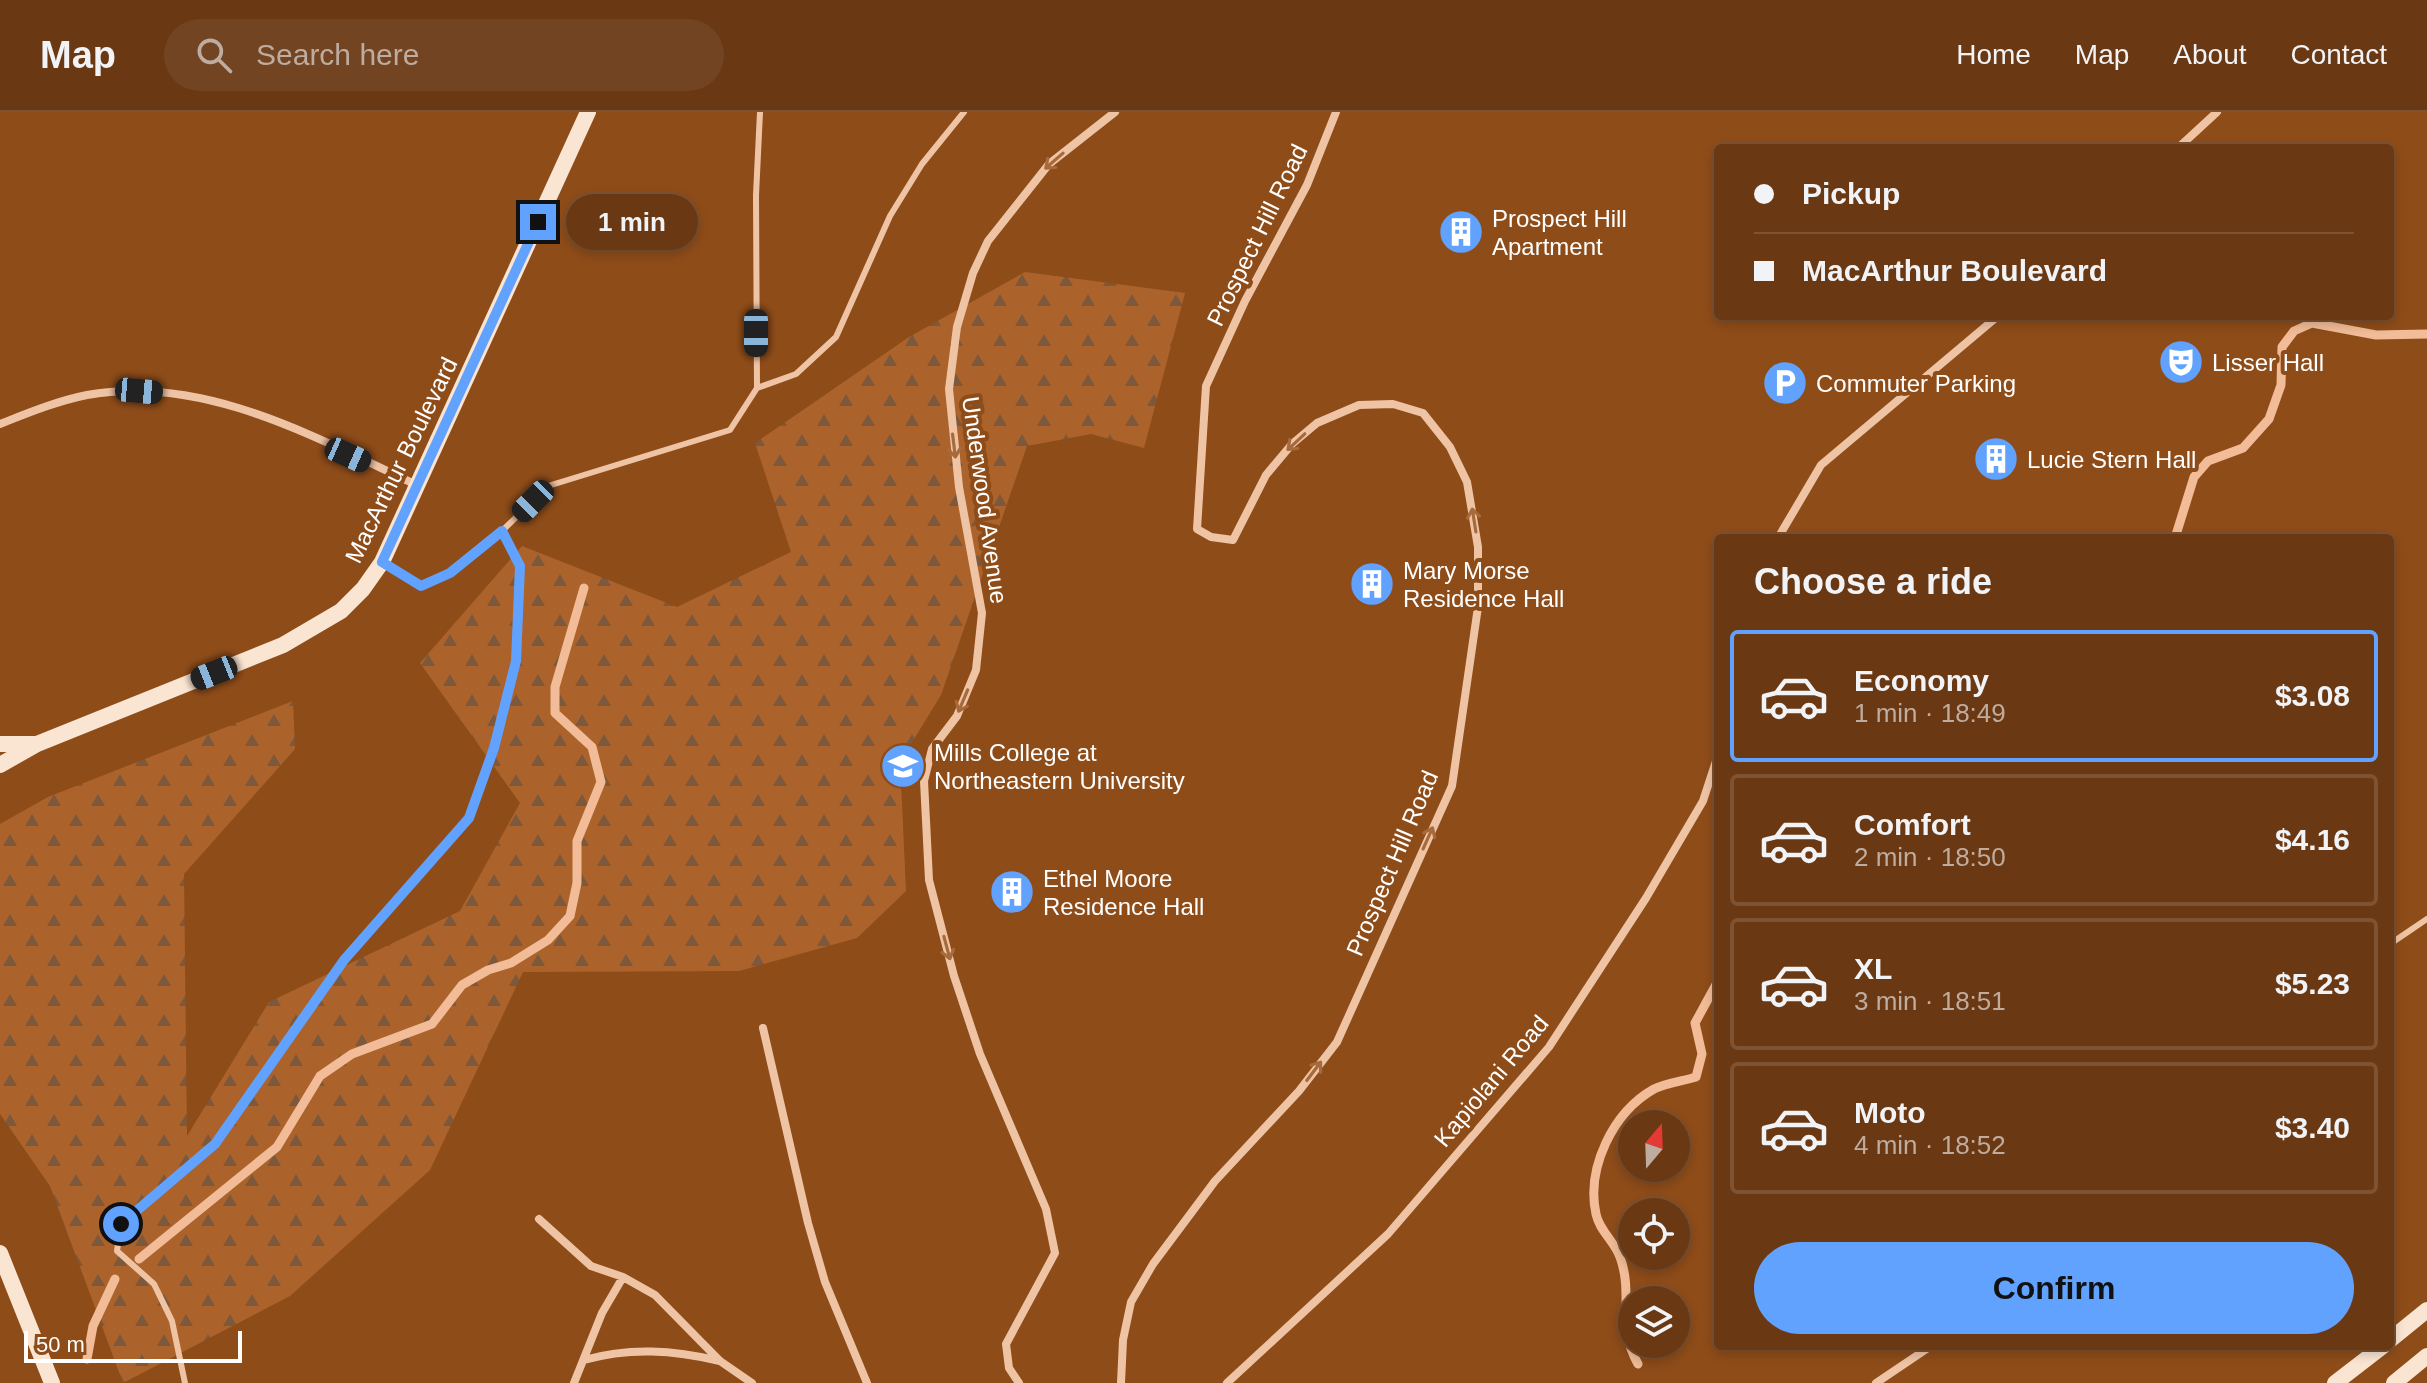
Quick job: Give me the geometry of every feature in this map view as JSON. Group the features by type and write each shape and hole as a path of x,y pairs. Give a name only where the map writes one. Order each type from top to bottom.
{"main road":[{"name":"MacArthur Boulevard","path":"0,765 37,744 244,662 320,626 363,589 382,562 419,486 588,112"},
{"path":"0,744 37,744"},
{"path":"0,1253 52,1383"},
{"path":"2394,1337 2427,1310"},
{"path":"2335,1383 2378,1350"},
{"path":"2394,1383 2427,1356"}],"street":[{"name":"Underwood Avenue","path":"1019,1383 1009,1368 1006,1344 1055,1253 1046,1209 980,1054 954,976 929,880 924,781 932,749 957,716 976,670 982,613 952,439 949,389 957,327 973,273 988,241 1022,194 1049,164 1115,112"},
{"name":"Prospect Hill Road","path":"1121,1383 1123,1340 1131,1302 1153,1264 1215,1181 1263,1130 1337,1042 1452,786 1478,592 1478,547 1467,482 1450,447 1423,413 1393,404 1359,405 1317,423 1292,444 1266,475 1233,540 1211,537 1197,529 1206,386 1245,301 1307,185 1336,112"},
{"path":"2182,144 2217,112"},
{"path":"1780,534 1821,465 1993,320"},
{"path":"0,424 88,395 139,391 194,395 272,421 419,486"},
{"name":"Kapiolani Road","path":"1227,1383 1388,1234 1549,1047 1630,925 1703,801 1714,767"},
{"path":"763,1028 808,1223 825,1282 867,1383"},
{"path":"539,1219 591,1266 623,1277 655,1295 720,1361 752,1383"},
{"path":"574,1383 602,1313 623,1277"},
{"path":"584,1360 612,1352 647,1350 720,1361"},
{"path":"1876,1383 1925,1350"}],"lane":[{"path":"382,562 421,586 450,573 502,531 548,486 730,430 757,388 756,195 760,112"},
{"path":"757,388 796,374 836,337 890,216 922,164 964,112"},
{"path":"185,1383 172,1321 154,1284 117,1251 121,1224 215,1144 344,960 469,818 494,748 516,661 520,566 502,531"},
{"path":"2394,941 2427,919"}],"green space":[{"path":"1025,272 1185,293 1144,448 1091,434 1027,446 941,695 900,762 906,891 857,938 739,971 523,972 430,1170 290,1296 123,1383 50,1186 0,1114 0,824 48,797 293,701 295,749 184,874 187,1136 269,1002 460,911 520,803 420,663 522,546 677,607 791,552 755,443 909,337"}],"waterway":[{"path":"2176,534 2194,477 2208,461 2243,448 2269,419 2281,385 2282,347 2294,331 2312,323 2376,335 2427,334"},
{"path":"139,1259 277,1147 320,1076 352,1054 432,1024 462,985 488,970 511,963 548,940 570,916 577,883 577,841 601,782 592,747 555,713 555,687 584,588"},
{"path":"1638,1364 1631,1350 1626,1323 1624,1271 1618,1252 1596,1214 1595,1178 1606,1143 1626,1112 1654,1089 1696,1077 1702,1054 1695,1023 1714,988"},
{"path":"87,1359 93,1326 115,1279"}],"place":[{"name":"Prospect Hill Apartment","path":"1461,232"},
{"name":"Lisser Hall","path":"2181,362"},
{"name":"Commuter Parking","path":"1785,383"},
{"name":"Lucie Stern Hall","path":"1996,459"},
{"name":"Mary Morse Residence Hall","path":"1372,584"},
{"name":"Mills College at Northeastern University","path":"903,766"},
{"name":"Ethel Moore Residence Hall","path":"1012,892"}],"route":[{"path":"121,1224 215,1144 344,960 469,818 494,748 516,661 520,566 502,531 450,573 421,586 382,562 538,222"}]}
